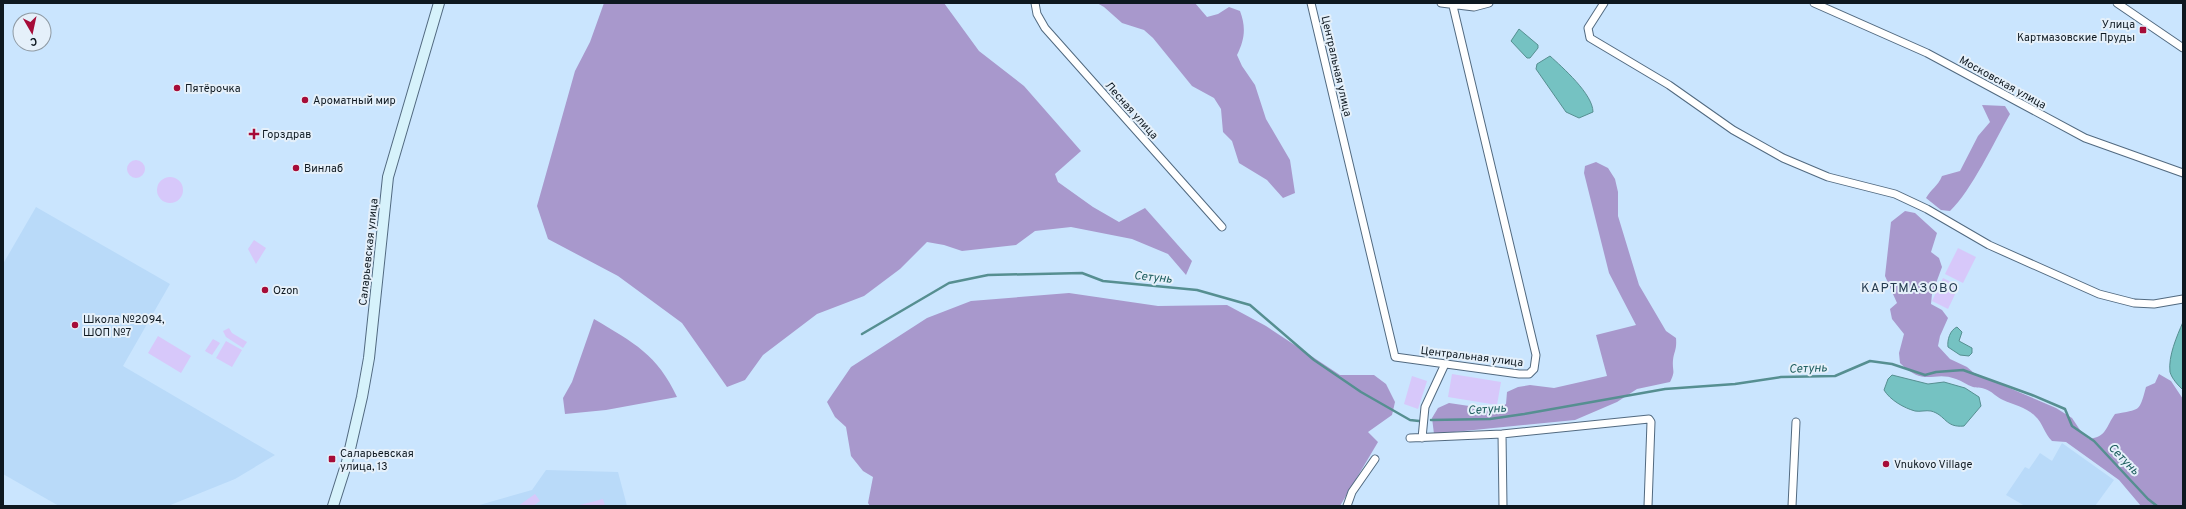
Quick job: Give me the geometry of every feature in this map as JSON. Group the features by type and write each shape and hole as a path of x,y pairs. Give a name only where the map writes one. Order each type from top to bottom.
{"street":[{"name":"Саларьевская улица","path":"333,506 347,462 362,397 369,358 388,177 439,3"},
{"name":"Лесная улица","path":"1034,3 1036,14 1045,28 1222,227"},
{"name":"Центральная улица","path":"1311,3 1394,354 1398,358 1519,374 1529,374 1534,369 1536,363 1534,348 1453,6"},
{"path":"1441,3 1453,6 1474,7 1489,3"},
{"path":"1604,3 1588,28 1590,38 1669,85 1733,130 1783,158 1828,177 1895,194 1927,209 1989,245 2099,294 2134,303 2154,304 2183,299"},
{"name":"Московская улица","path":"1814,3 1927,53 2086,138 2183,173"},
{"path":"2117,3 2183,48"},
{"path":"1422,438 1425,407 1445,364"},
{"path":"1410,438 1502,434 1649,419 1651,422 1648,506"},
{"path":"1792,506 1796,422"},
{"path":"1502,434 1503,506"},
{"path":"1347,506 1352,492 1375,458"}],"shaded area":[{"path":"604,3 944,3 979,51 1024,86 1081,151 1055,174 1058,182 1093,207 1119,222 1145,208 1192,261 1186,275 1168,254 1132,239 1071,227 1035,231 1016,245 962,251 944,245 927,242 900,269 864,296 817,314 763,355 745,380 727,387 682,323 618,276 548,239 537,206 575,71 590,42"},
{"path":"1097,3 1195,3 1207,17 1218,14 1229,7 1240,11 1244,33 1242,44 1237,55 1242,66 1255,85 1266,119 1290,160 1295,193 1283,198 1267,180 1239,163 1232,141 1223,132 1221,109 1214,98 1192,86 1153,38 1144,30 1122,23 1104,7"},
{"path":"1519,29 1538,45 1538,48 1530,58 1527,58 1511,41"},
{"path":"1550,56 1583,89 1592,105 1593,112 1579,118 1566,112 1536,69 1537,64"},
{"path":"1982,105 2005,106 2010,114 1966,191 1950,211 1941,210 1926,198 1942,176 1960,171 1978,136 1990,122"},
{"path":"132,160 140,160 145,165 143,176 140,178 132,178 127,173 127,165"},
{"path":"1596,162 1608,168 1615,179 1618,192 1618,216 1639,285 1666,331 1676,338 1673,373 1670,382 1637,389 1617,402 1575,420 1434,434 1432,418 1438,408 1449,403 1496,410 1506,404 1507,392 1518,387 1530,385 1554,388 1607,376 1596,335 1636,325 1609,273 1584,173 1585,166"},
{"path":"170,177 179,181 183,190 179,199 170,203 161,199 157,190 161,181"},
{"name":"Школа №2094, ШОП №7","path":"36,207 170,284 123,366 275,455 235,479 168,506 59,506 3,474 3,264"},
{"path":"1905,211 1915,213 1937,233 1931,252 1939,258 1942,267 1932,294 1931,304 1942,310 1948,318 1940,336 1938,346 1950,359 1967,367 1974,373 2056,408 2072,418 2082,433 2089,439 2095,438 2103,433 2115,414 2134,410 2140,406 2146,387 2155,383 2159,374 2171,381 2183,399 2183,506 2141,506 2119,480 2066,442 2052,441 2038,419 2028,410 2001,399 1987,390 1973,387 1956,379 1941,376 1923,377 1916,375 1900,363 1899,353 1904,334 1892,319 1890,309 1897,303 1885,276 1891,222"},
{"path":"254,240 266,248 256,264 248,249"},
{"path":"1958,248 1976,257 1963,283 1945,274"},
{"path":"1943,278 1959,286 1948,309 1932,301"},
{"path":"1069,293 1158,306 1227,305 1266,326 1340,375 1374,375 1386,384 1395,402 1392,415 1368,432 1378,442 1340,506 870,506 868,503 873,477 863,471 851,456 846,427 835,417 827,402 851,367 927,318 971,301"},
{"path":"594,319 621,335 643,351 661,370 677,397 606,410 565,414 563,398 572,382"},
{"path":"2183,322 2183,390 2172,377 2170,372 2170,359"},
{"path":"1957,327 1962,332 1959,341 1972,348 1972,353 1969,356 1960,355 1948,347 1948,341 1952,330"},
{"path":"229,328 232,333 247,342 243,348 226,337 223,331"},
{"path":"158,336 191,356 181,373 148,353"},
{"path":"213,339 220,343 212,355 205,351"},
{"path":"226,341 242,350 232,367 216,358"},
{"path":"1452,374 1501,382 1497,405 1448,397"},
{"path":"1892,375 1928,384 1944,382 1965,388 1979,397 1981,406 1964,426 1953,425 1936,413 1931,411 1915,411 1902,406 1894,400 1884,390 1888,379"},
{"path":"1412,376 1427,381 1418,409 1404,404"},
{"path":"2062,443 2114,480 2095,506 2025,506 2006,495 2025,467 2029,469 2040,453 2052,461"},
{"path":"546,470 618,472 627,506 476,506 532,490"},
{"path":"535,494 540,501 533,506 518,506"},
{"path":"603,499 605,506 576,506"}],"waterway":[{"name":"Сетунь","path":"862,334 949,283 988,275 1082,273 1103,281 1197,290 1250,305 1314,360 1361,392 1410,420 1419,421"},
{"name":"Сетунь","path":"1431,420 1490,419 1665,389 1735,384 1781,377 1835,376 1870,361 1892,364 1925,375 1936,372 1963,370 2032,395 2065,409 2072,426 2094,441 2148,499 2157,506"}],"place":[{"name":"Улица Картмазовские Пруды","path":"2143,30"},
{"name":"Пятёрочка","path":"177,88"},
{"name":"Ароматный мир","path":"305,100"},
{"name":"Горздрав","path":"254,134"},
{"name":"Винлаб","path":"296,168"},
{"name":"Ozon","path":"265,290"},
{"name":"Школа №2094, ШОП №7","path":"75,325"},
{"name":"Саларьевская улица, 13","path":"332,459"},
{"name":"Vnukovo Village","path":"1886,464"}],"district":[{"name":"КАРТМАЗОВО","path":"1910,287"}]}
